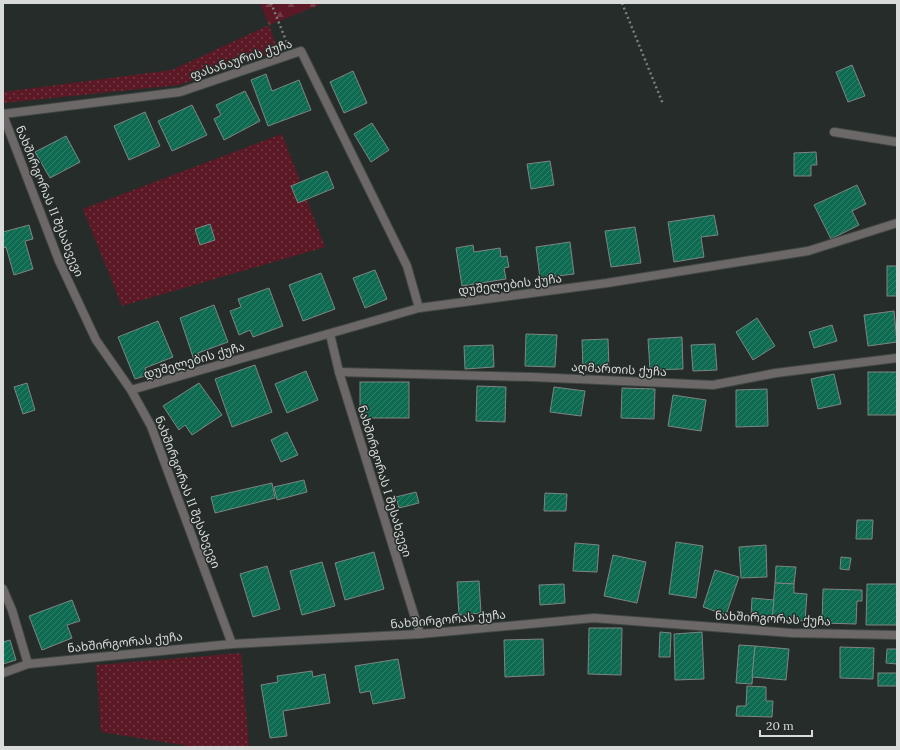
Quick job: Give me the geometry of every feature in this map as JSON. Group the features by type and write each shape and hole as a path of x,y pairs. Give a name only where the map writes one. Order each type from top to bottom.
{"street":[{"name":"ფასანაურის ქუჩა","path":"3,114 180,92 301,51 407,266 419,308"},
{"name":"ნახშირგორას II შესახვევი","path":"3,114 59,261 96,340 131,390 151,426 232,644"},
{"path":"834,132 897,142"},
{"name":"დუშელების ქუჩა","path":"131,390 419,308 607,283 808,251 897,223"},
{"name":"ნახშირგორას I შესახვევი","path":"330,334 339,372 420,634"},
{"name":"აღმართის ქუჩა","path":"339,372 713,385 776,373 897,358"},
{"path":"3,589 12,610 28,664"},
{"name":"ნახშირგორას ქუჩა","path":"3,673 28,664 232,644 420,634 594,618 792,633 897,635"}],"path":[{"path":"271,3 292,55"},
{"path":"622,3 663,104"}],"green space":[{"path":"260,3 318,3 319,5 269,25"},
{"path":"269,25 278,51 179,85 3,103 3,92 172,70"},
{"path":"282,134 325,247 122,306 83,209"},
{"path":"241,653 249,747 195,747 101,732 96,665"}],"building":[{"path":"852,65 865,96 848,102 836,72"},
{"path":"353,71 367,103 344,113 330,82"},
{"path":"266,74 272,91 299,80 311,110 268,126 251,80"},
{"path":"245,91 260,121 224,140 214,119 221,115 216,105"},
{"path":"192,105 207,135 172,151 158,121"},
{"path":"145,112 160,146 129,160 114,126"},
{"path":"372,123 389,150 371,162 354,134"},
{"path":"66,136 80,162 50,178 35,152"},
{"path":"816,152 817,165 811,165 811,176 794,176 794,153"},
{"path":"550,161 554,185 531,189 527,164"},
{"path":"327,171 334,188 298,203 291,186"},
{"path":"857,185 866,204 852,211 859,225 831,239 814,205"},
{"path":"714,215 718,235 701,237 704,257 674,262 668,222"},
{"path":"210,224 215,240 200,245 195,229"},
{"path":"29,225 33,239 25,241 33,269 14,275 6,247 3,248 3,232"},
{"path":"635,227 641,263 611,267 605,231"},
{"path":"570,242 574,274 540,278 536,247"},
{"path":"473,245 474,252 500,248 501,257 507,256 509,267 504,268 506,279 462,286 456,248"},
{"path":"887,266 897,266 897,296 887,296"},
{"path":"375,270 387,299 365,308 353,278"},
{"path":"321,273 335,309 303,321 289,285"},
{"path":"269,288 283,326 253,337 250,330 239,335 230,311 241,307 238,299"},
{"path":"214,305 228,342 198,353 201,361 195,363 180,318"},
{"path":"894,311 897,342 868,346 864,315"},
{"path":"757,318 775,346 753,360 736,332"},
{"path":"158,321 173,357 145,368 148,375 135,379 118,337"},
{"path":"832,325 837,341 814,348 809,332"},
{"path":"526,334 557,335 555,367 525,366"},
{"path":"682,337 683,369 650,370 648,339"},
{"path":"608,339 609,368 583,369 582,340"},
{"path":"715,344 717,370 693,371 691,345"},
{"path":"493,345 494,367 465,369 464,346"},
{"path":"255,365 272,412 232,427 215,379"},
{"path":"306,371 318,400 287,413 275,384"},
{"path":"868,372 897,372 897,415 868,415"},
{"path":"834,374 841,404 818,409 811,379"},
{"path":"360,382 409,382 409,418 360,418"},
{"path":"27,383 35,410 23,414 14,387"},
{"path":"199,383 222,415 192,435 185,425 179,430 163,406"},
{"path":"477,386 506,387 505,422 476,421"},
{"path":"554,387 585,391 581,416 550,412"},
{"path":"622,388 655,389 654,419 621,418"},
{"path":"767,389 768,426 736,427 736,390"},
{"path":"673,395 706,400 701,431 668,426"},
{"path":"287,432 298,455 281,462 271,440"},
{"path":"304,480 307,492 277,500 274,487"},
{"path":"272,483 275,498 215,513 211,497"},
{"path":"416,492 419,503 399,508 396,497"},
{"path":"545,493 567,494 566,511 544,511"},
{"path":"857,520 873,520 872,539 856,539"},
{"path":"676,542 703,546 696,598 669,594"},
{"path":"575,543 599,545 597,572 573,571"},
{"path":"766,545 767,577 741,578 739,547"},
{"path":"374,552 384,589 345,600 335,563"},
{"path":"613,555 646,562 637,603 604,596"},
{"path":"841,557 851,558 849,570 840,569"},
{"path":"322,562 335,606 302,615 290,571"},
{"path":"267,566 280,609 253,617 240,574"},
{"path":"776,566 796,567 794,584 775,583"},
{"path":"715,570 739,577 726,615 703,607"},
{"path":"479,581 481,613 459,615 457,582"},
{"path":"775,583 794,584 794,593 807,594 805,621 772,619"},
{"path":"564,584 565,603 540,605 539,585"},
{"path":"867,584 897,584 897,625 866,625"},
{"path":"823,589 862,590 862,601 857,601 856,624 822,623"},
{"path":"752,598 774,600 772,619 751,617"},
{"path":"72,600 80,621 67,625 72,638 42,650 29,616"},
{"path":"589,628 622,628 621,675 588,674"},
{"path":"660,632 671,633 670,657 659,657"},
{"path":"702,632 704,679 675,680 674,634"},
{"path":"543,639 544,675 505,677 504,640"},
{"path":"10,640 16,660 3,664 3,642"},
{"path":"739,645 755,646 752,684 736,683"},
{"path":"755,646 789,649 786,680 752,677"},
{"path":"840,647 874,648 873,679 840,678"},
{"path":"887,649 897,649 897,664 886,663"},
{"path":"398,659 405,698 373,704 370,691 360,693 355,666"},
{"path":"312,671 313,677 325,674 330,703 283,711 287,736 270,738 261,685 278,682 277,676"},
{"path":"878,673 897,673 897,686 878,686"},
{"path":"747,686 766,687 766,701 773,701 772,717 736,716 737,706 746,706"}]}
